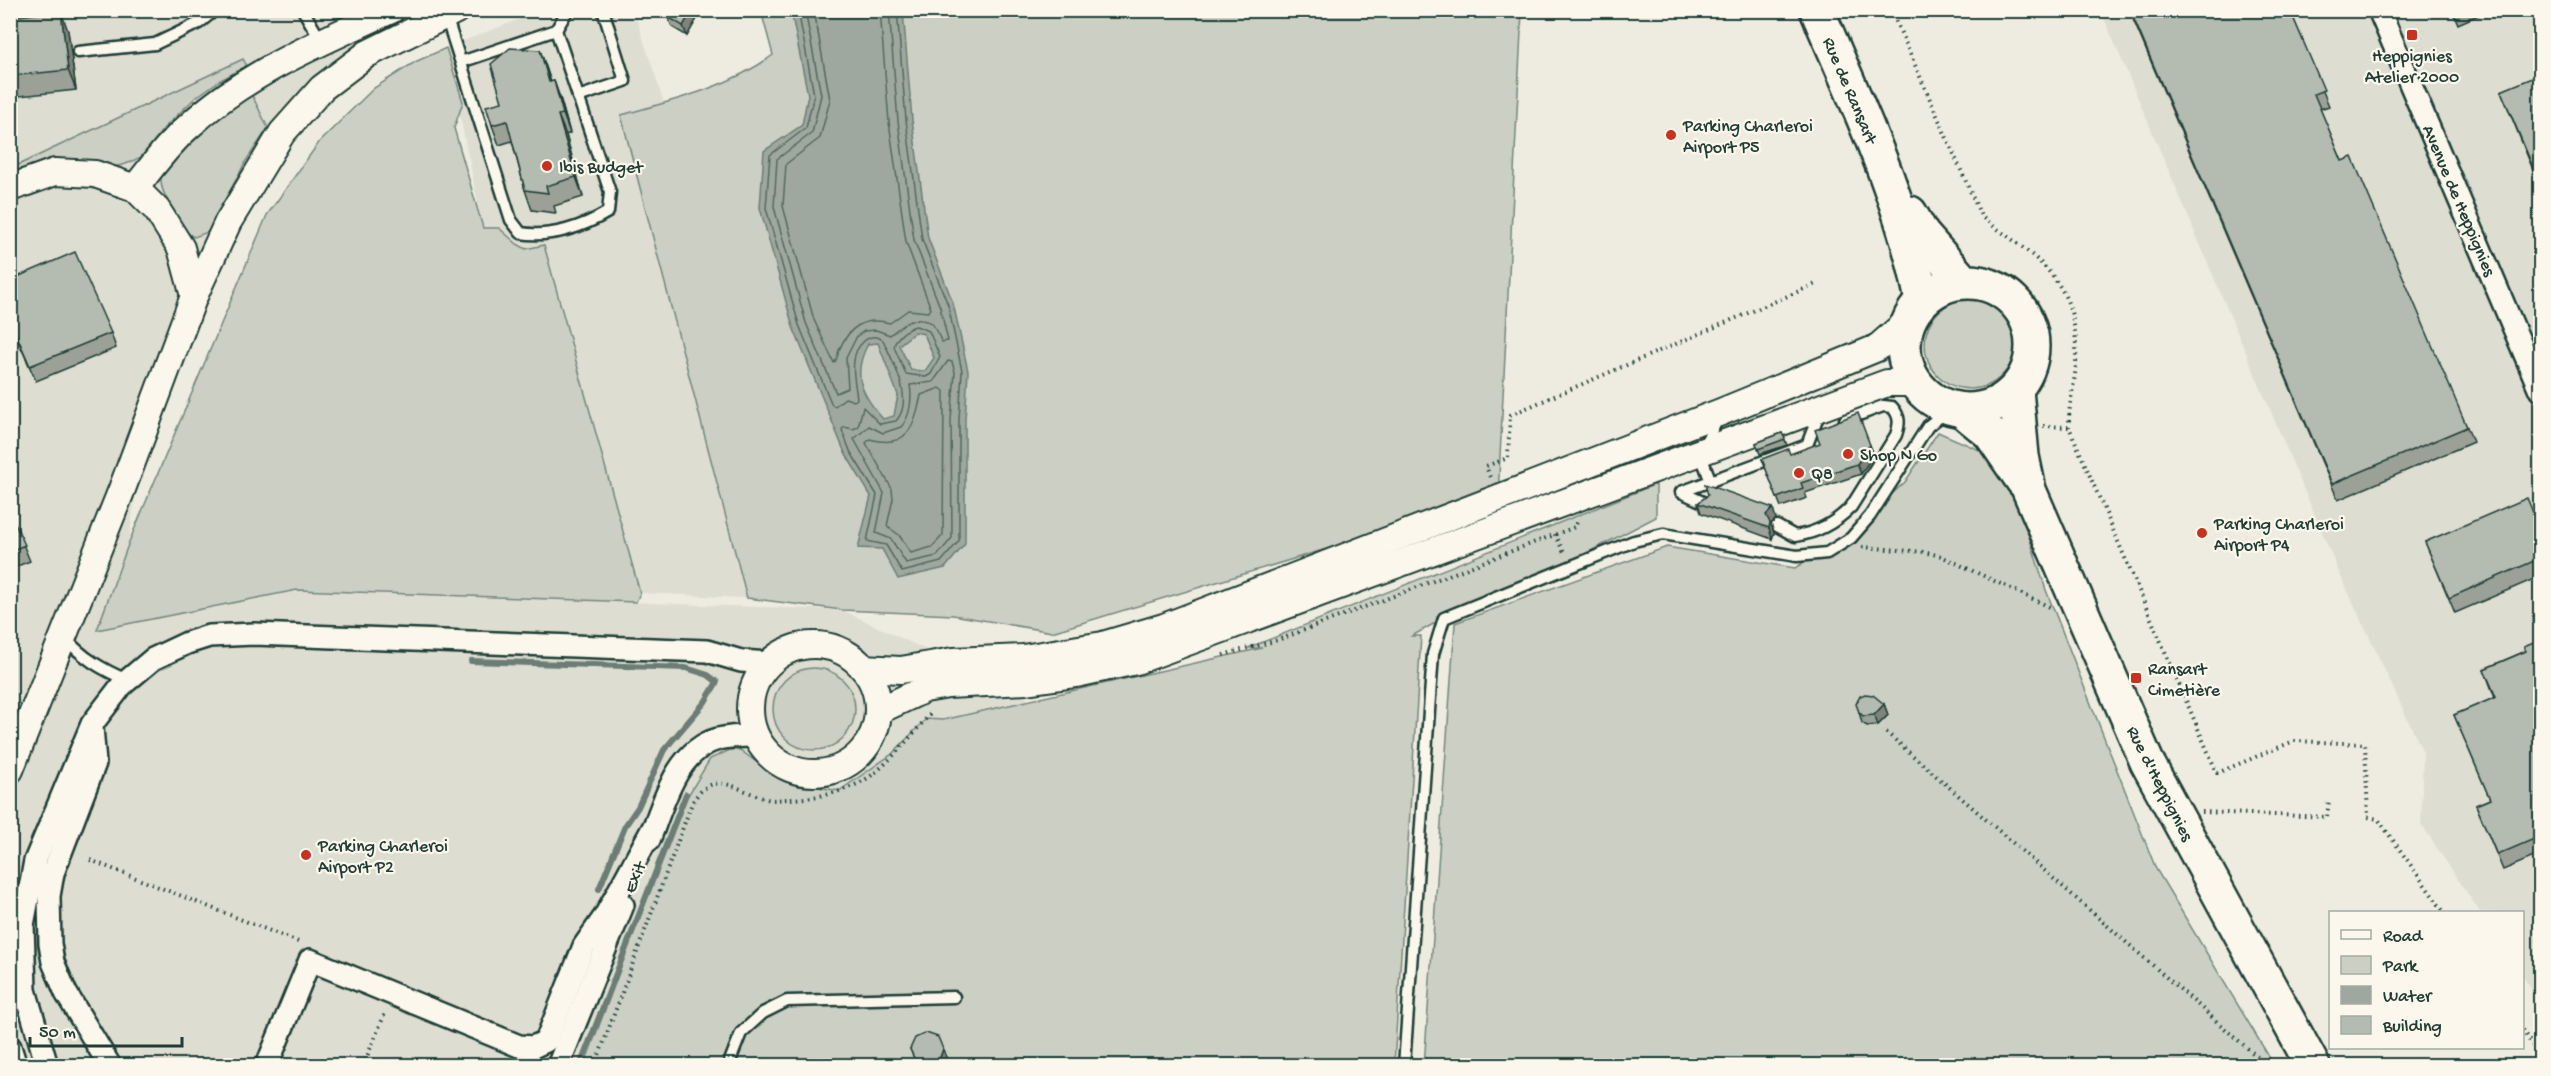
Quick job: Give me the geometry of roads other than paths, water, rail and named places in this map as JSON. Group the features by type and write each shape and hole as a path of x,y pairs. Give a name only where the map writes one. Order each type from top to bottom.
{"main road":[{"name":"Rue de Ransart","path":"1817,10 1885,170 1909,243 1916,310"},
{"name":"Rue de Ransart","path":"1885,170 1922,234 1963,281"},
{"path":"1963,281 1985,284 2005,293 2021,308 2030,328 2033,350 2028,371 2016,390 2000,402 1982,409 1957,409 1931,399 1916,383 1906,363 1904,340 1916,310 1942,287 1963,281"},
{"name":"Rue d'Heppignies","path":"2016,390 2020,445 2029,490"},
{"name":"Rue d'Heppignies","path":"1957,409 1990,433 2029,490 2147,762 2313,1065"}],"street":[{"path":"135,188 174,140 205,112 252,79 322,42 391,10"},
{"name":"Avenue de Heppignies","path":"2379,10 2541,390"},
{"path":"10,770 122,489 194,296 228,222 282,133 322,88 367,54 451,13"},
{"path":"10,188 55,172 94,174 135,188 157,210 181,248 194,296"},
{"path":"863,668 901,670 936,663 1023,658 1104,645 1164,627 1721,412 1876,348 1916,310"},
{"path":"878,711 925,689 948,685 1026,681 1076,674 1136,661 1887,383 1916,383"},
{"path":"47,1065 25,990 23,925 30,879 35,861 92,724 108,700 127,680 153,659 187,643 209,636 254,634 707,651 741,661 769,663"},
{"path":"824,646 852,658 863,668 872,681 878,711 875,728 862,751 842,767 826,772 809,773 792,770 777,762 764,751 755,736 750,717 750,698 757,679 769,663 781,654 795,648 824,646"},
{"path":"92,724 95,763 53,873 49,897 50,944 53,962 66,993 110,1065"},
{"name":"Exit","path":"558,1065 673,783 694,752 715,740 755,736"},
{"path":"267,1065 308,953 519,1046 533,1047 546,1041 584,946 605,916 654,826"},
{"path":"30,879 53,873"},
{"path":"10,1047 16,1065"}],"lane":[{"path":"78,52 155,44 199,23 215,10"},
{"path":"303,10 322,42"},
{"path":"461,62 556,30 568,10"},
{"path":"578,97 625,81 603,10"},
{"path":"451,13 461,62 511,220 521,233 538,236 590,222 608,212 610,192 556,30"},
{"path":"1777,526 1795,536 1823,528 1841,517 1862,489 1896,435 1900,424 1898,413 1892,407 1883,406 1811,433"},
{"path":"1705,503 1681,492 1807,445 1821,408"},
{"path":"1404,1065 1433,654 1444,618 1634,540 1663,534 1797,556 1827,553 1851,538 1870,516 1928,426 1957,409"},
{"path":"1711,482 1700,453 1721,412"},
{"path":"63,636 81,655 102,670 127,680"},
{"path":"728,1065 741,1033 763,1013 787,1001 954,997"}],"water":[{"path":"791,11 903,11 912,120 928,238 953,303 968,371 965,420 965,544 945,568 898,579 882,549 858,548 871,496 845,453 793,327 760,208 764,151 802,125 808,95","holes":["915,332 924,334 934,358 925,371 911,370 899,345","878,343 898,395 894,416 883,419 869,402 861,384 860,375 860,365 868,344"]}],"waterway":[{"path":"471,661 686,668 708,675 717,682 705,702 664,750 638,807 625,826 599,889"},
{"path":"580,1066 686,794"}],"place":[{"name":"Heppignies Atelier 2000","path":"2412,35"},
{"name":"Parking Charleroi Airport P5","path":"1671,135"},
{"name":"Ibis Budget","path":"547,166"},
{"name":"Shop N Go","path":"1848,454"},
{"name":"Q8","path":"1799,473"},
{"name":"Parking Charleroi Airport P4","path":"2202,533"},
{"name":"Ransart Cimetière","path":"2136,678"},
{"name":"Parking Charleroi Airport P2","path":"306,855"}]}
